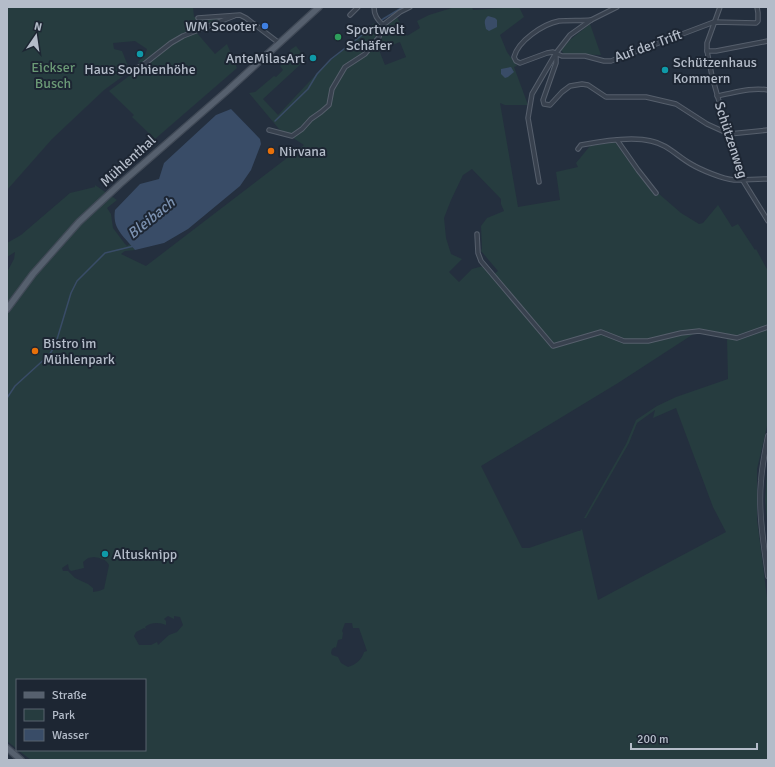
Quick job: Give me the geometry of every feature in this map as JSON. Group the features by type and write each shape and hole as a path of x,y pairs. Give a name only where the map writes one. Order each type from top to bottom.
{"main road":[{"name":"Mühlenthal","path":"7,309 38,268 79,222 319,7"},
{"path":"7,748 22,760"}],"street":[{"path":"350,15 358,7"},
{"path":"269,130 292,136 329,105 332,89 337,79 346,67 365,54 379,37 380,23 374,13 374,7"},
{"path":"380,23 410,7"},
{"path":"539,182 528,118 531,99 556,53 570,35 591,20 617,7"},
{"name":"Schützenweg","path":"720,7 707,43 707,51 717,96 742,179 768,221"},
{"path":"714,22 756,23 759,18 756,7"},
{"path":"198,18 223,15 234,16"},
{"path":"133,70 143,65 171,43 183,36 234,16 240,15 246,18 279,44"},
{"path":"556,53 547,53 520,63 516,61 514,57 520,45 533,34 549,25 559,21 591,20"},
{"name":"Auf der Trift","path":"556,53 562,56 585,56 604,61 611,61 714,22"},
{"path":"707,51 716,51 768,41"},
{"path":"556,53 556,63 543,100 544,104 550,105 570,86 582,84 588,85 606,97 646,97 676,104 707,124 729,134 768,130"},
{"path":"717,96 760,88 768,90"},
{"path":"578,149 581,145 636,138 653,141 669,148 691,165 714,175 733,180 768,179"},
{"path":"617,140 656,193"},
{"path":"477,234 480,261 552,346 601,332 624,341 648,341 681,333 699,331 737,338 768,327"},
{"path":"768,436 762,465 760,498 768,576"}],"green space":[{"name":"Eickser Busch","path":"7,7 193,7 194,17 227,17 227,19 188,33 141,65 138,62 145,55 147,49 135,41 113,43 114,49 122,51 130,71 104,90 52,139 7,190"},
{"path":"455,7 472,7 473,10 519,7 524,17 500,35 507,52 517,66 514,67 528,105 505,105 500,103 518,207 560,200 556,172 578,167 576,163 590,146 615,142 638,174 657,196 658,193 681,213 699,224 703,223 718,205 732,227 738,224 755,250 756,249 768,271 768,422 757,469 757,520 768,605 768,760 31,760 19,751 146,751 146,679 16,679 16,748 7,741 7,272 14,259 15,252 7,257 7,243 21,235 70,193 95,187 95,185 117,200 107,208 111,214 113,228 127,246 130,244 135,250 125,251 121,254 146,266 304,145 279,129 249,93 255,92 283,70 280,66 291,57 290,50 296,46 304,56 302,63 263,99 278,115 324,66 374,23 389,24 397,17 407,36 420,28 417,21 429,15","holes":["400,42 406,57 385,65 379,50","472,169 501,199 501,204 504,211 487,218 481,226 481,251 498,271 494,274 553,344 549,345 483,266 472,269 459,282 449,272 462,259 451,254 446,238 444,218 463,175","695,333 727,338 728,379 676,397 657,406 636,420 626,444 584,518 586,518 629,443 637,423 655,410 653,418 676,408 713,507 726,532 598,600 582,529 580,531 529,548 522,548 481,466 618,383","94,557 105,560 109,565 104,589 93,592 93,588 88,584 75,578 68,571 63,571 62,568 68,564 71,571 84,568 83,562 88,558","168,616 174,619 174,616 180,617 183,625 177,632 169,635 158,645 157,642 151,645 139,645 134,636 136,632 144,628 146,629 145,627 152,623 166,625 166,621 164,619","345,623 352,623 353,628 359,628 367,651 364,652 358,662 348,667 341,663 338,657 332,655 331,653 332,649 335,647 336,648 338,640 342,639 342,631"]},
{"path":"590,24 601,55 564,54 561,50 571,39"},
{"path":"196,32 215,54 227,44 237,68 155,139 132,117 134,115 109,91 182,37"},
{"path":"768,458 768,530 765,500"}],"water":[{"path":"488,16 497,20 497,27 489,31 486,29 485,22 485,19"},
{"path":"511,67 514,72 505,78 501,74 501,69"},
{"path":"231,109 260,139 261,144 251,170 240,186 188,229 164,243 135,250 117,227 115,222 115,210 140,184 159,179 164,163 216,115"}],"waterway":[{"name":"Bleibach","path":"275,121 308,89 317,74 331,59 383,19 403,7"},
{"name":"Bleibach","path":"7,398 15,386 49,355 55,346 71,293 77,281 105,253 134,246"}],"place":[{"name":"WM Scooter","path":"265,26"},
{"name":"Sportwelt Schäfer","path":"338,37"},
{"name":"Haus Sophienhöhe","path":"140,54"},
{"name":"AnteMilasArt","path":"313,58"},
{"name":"Schützenhaus Kommern","path":"665,70"},
{"name":"Nirvana","path":"271,151"},
{"name":"Bistro im Mühlenpark","path":"35,351"},
{"name":"Altusknipp","path":"105,554"}]}
